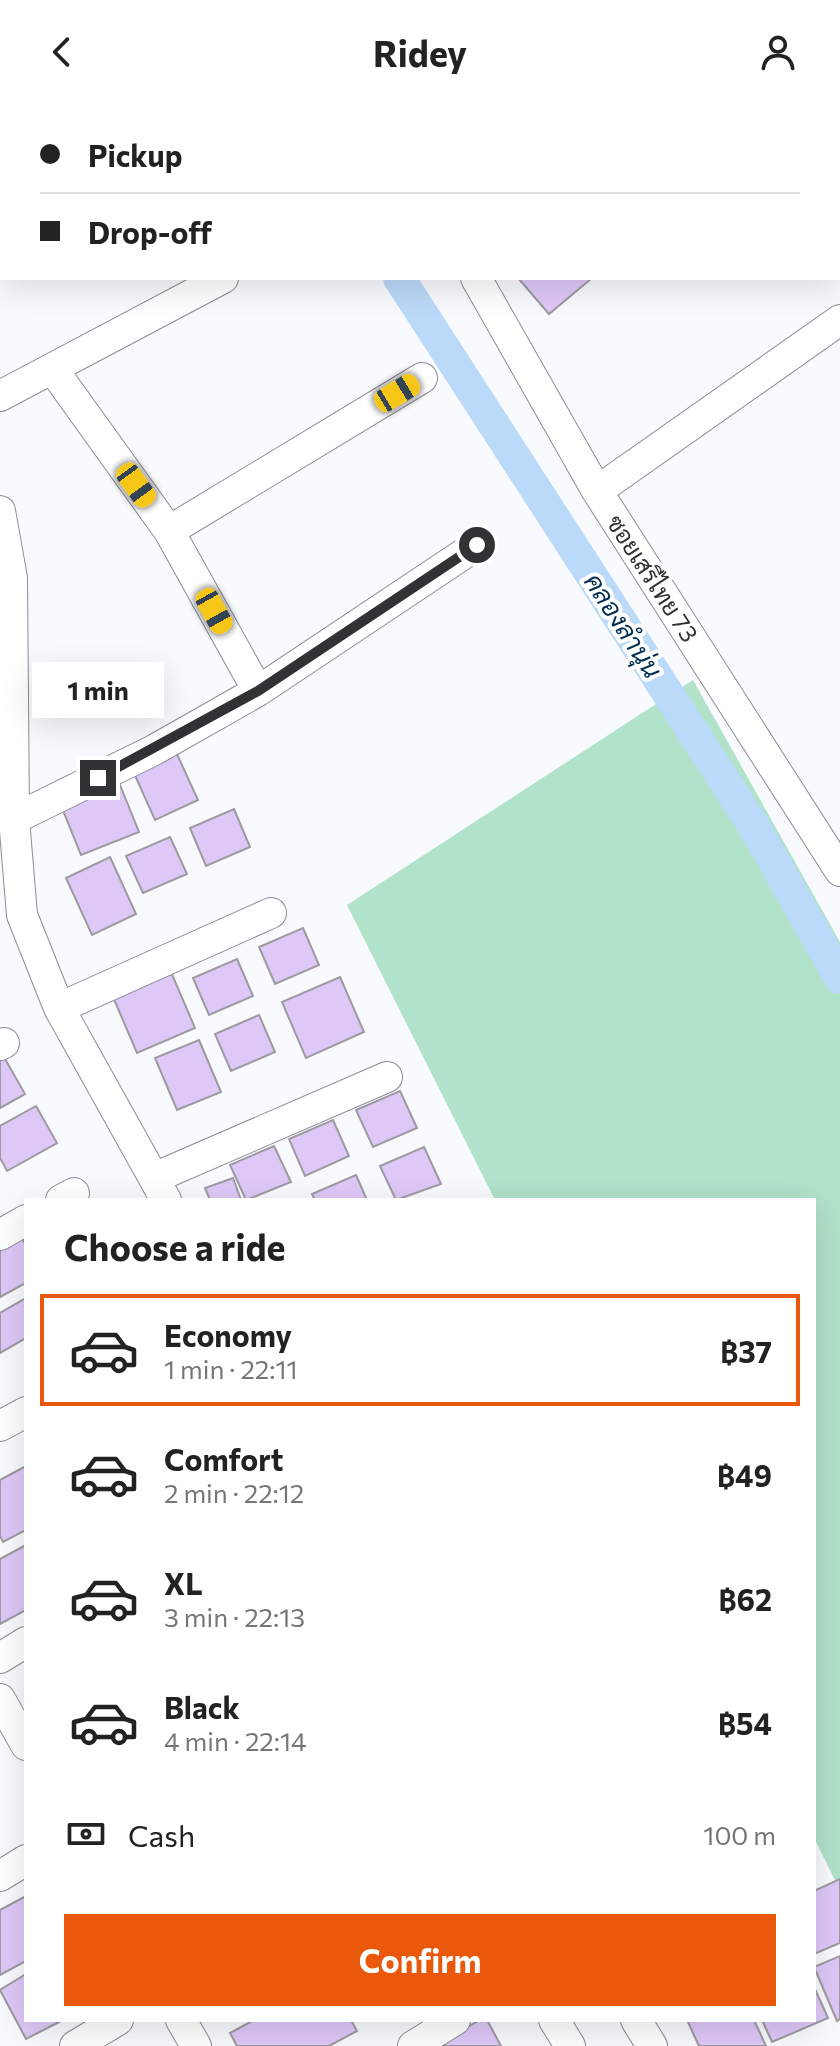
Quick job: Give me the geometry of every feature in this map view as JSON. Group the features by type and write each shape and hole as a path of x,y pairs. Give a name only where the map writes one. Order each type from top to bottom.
{"street":[{"path":"0,396 54,371 219,280"},
{"name":"ซอยเสรีไทย 73","path":"477,280 597,491 840,871"},
{"path":"597,491 840,320"},
{"path":"54,371 169,531 258,691"},
{"path":"169,531 422,378"},
{"path":"0,511 6,581 14,819 22,915 59,1008 160,1189 387,1077"},
{"path":"14,819 154,750 258,691 477,545"},
{"path":"59,1008 271,913"},
{"path":"0,1235 24,1221"},
{"path":"0,1426 24,1413"},
{"path":"0,1658 24,1643"},
{"path":"0,1699 24,1741"},
{"path":"0,1876 24,1861"},
{"path":"75,2046 115,2022"},
{"path":"182,2022 196,2046"},
{"path":"413,2046 452,2022"},
{"path":"555,2022 570,2046"},
{"path":"637,2022 652,2046"}],"green space":[{"path":"693,680 840,942 840,1890 816,1842 816,1198 494,1198 347,905"}],"building":[{"path":"520,280 590,280 549,314"},
{"path":"176,752 198,800 155,820 133,771"},
{"path":"118,780 139,832 81,855 60,803"},
{"path":"234,809 250,847 206,866 190,828"},
{"path":"170,837 187,874 143,893 126,856"},
{"path":"110,857 136,914 92,935 66,878"},
{"path":"303,928 319,965 275,984 259,947"},
{"path":"237,959 253,996 209,1015 193,978"},
{"path":"171,972 195,1028 137,1053 113,997"},
{"path":"340,977 364,1032 306,1058 282,1002"},
{"path":"259,1015 275,1052 231,1071 215,1034"},
{"path":"199,1040 221,1092 177,1110 155,1058"},
{"path":"4,1057 25,1094 0,1108 0,1059"},
{"path":"400,1091 417,1128 373,1147 356,1110"},
{"path":"36,1106 57,1143 7,1171 0,1158 0,1126"},
{"path":"333,1120 349,1156 305,1176 289,1139"},
{"path":"274,1146 291,1182 245,1198 230,1165"},
{"path":"424,1147 441,1184 395,1198 380,1166"},
{"path":"356,1175 366,1198 314,1198 312,1194"},
{"path":"233,1178 240,1198 209,1198 205,1188"},
{"path":"21,1237 24,1242 24,1284 0,1297 0,1249"},
{"path":"24,1299 24,1339 0,1353 0,1313"},
{"path":"24,1467 24,1531 3,1542 0,1536 0,1480"},
{"path":"24,1546 24,1611 0,1624 0,1559"},
{"path":"840,1879 840,1943 816,1953 816,1890"},
{"path":"24,1897 24,1962 0,1975 0,1910"},
{"path":"840,1956 840,2019 837,2021 816,1972 816,1966"},
{"path":"24,1975 24,2022 59,2022 26,2039 0,1990"},
{"path":"816,1991 828,2018 772,2042 763,2022 816,2022"},
{"path":"250,2022 352,2022 357,2031 329,2046 237,2046 230,2033"},
{"path":"476,2022 488,2022 501,2046 432,2046"},
{"path":"688,2022 755,2022 766,2046 699,2046"}],"waterway":[{"name":"คลองลำนุ่น","path":"400,280 755,828 840,978"}],"route":[{"path":"98,778 258,691 477,545"}]}
